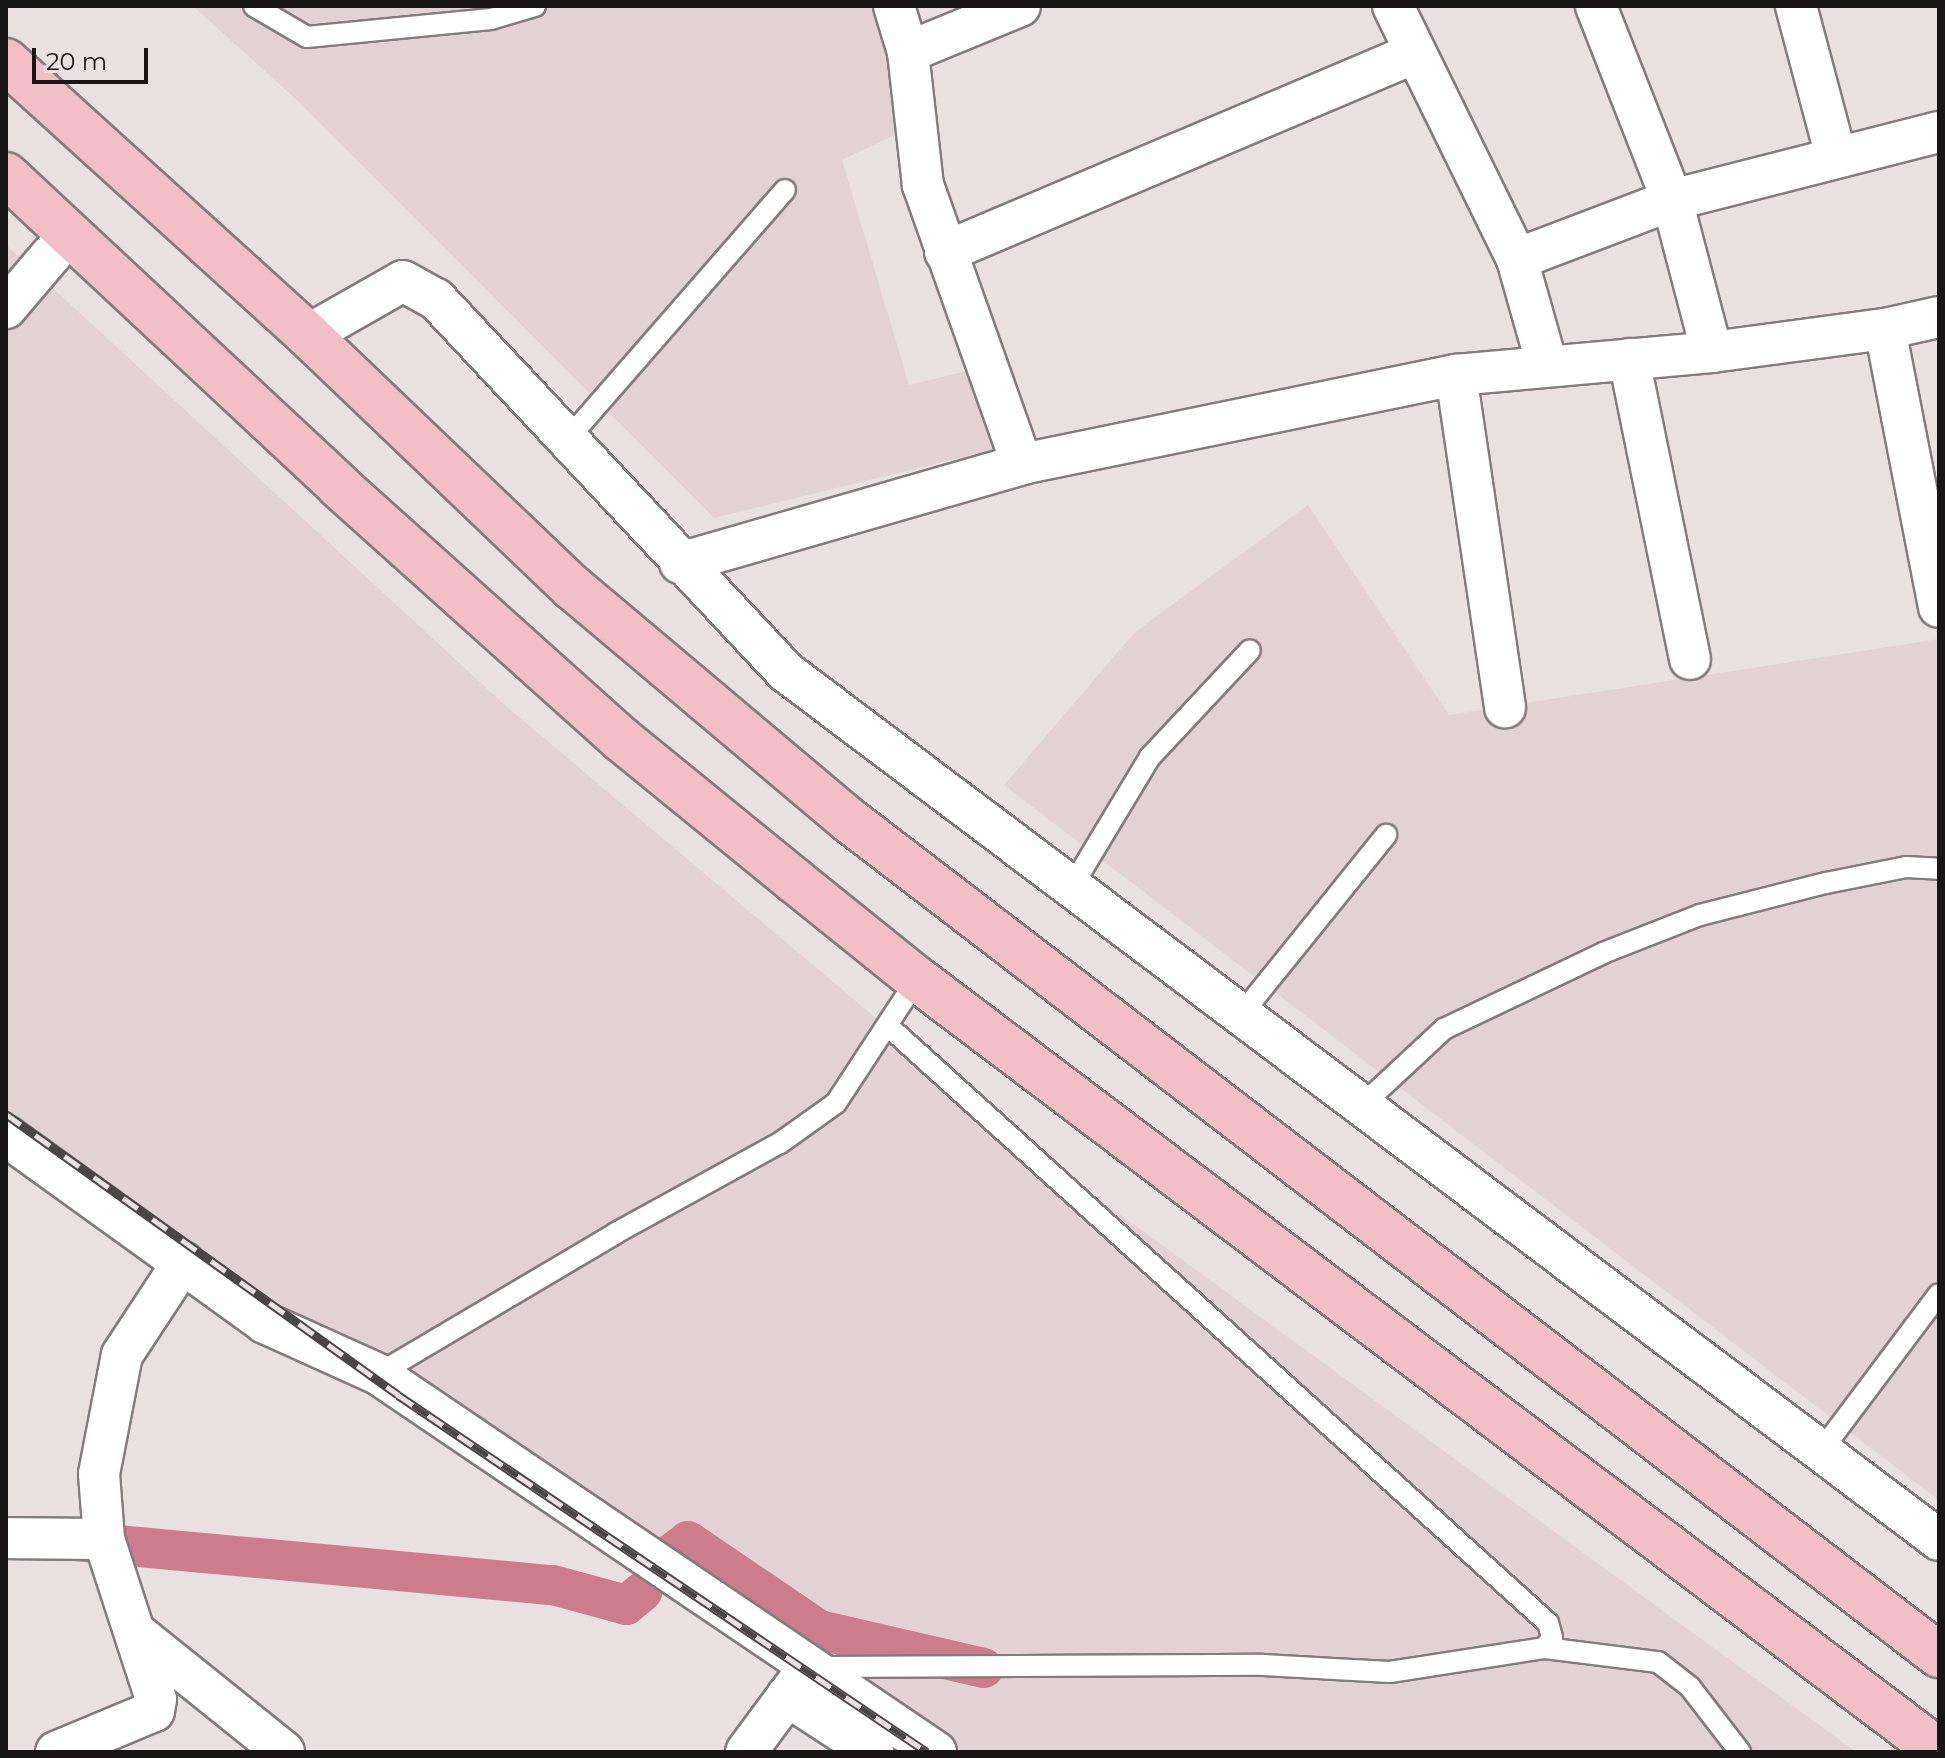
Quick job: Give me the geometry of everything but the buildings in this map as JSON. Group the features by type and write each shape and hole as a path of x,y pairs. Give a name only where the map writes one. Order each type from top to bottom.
{"highway":[{"path":"6,61 308,335 572,587 850,821 1939,1655"},
{"path":"6,175 621,739 917,979 1939,1751"}],"street":[{"path":"894,6 908,52 913,133 945,252 1022,464"},
{"path":"908,52 1020,6"},
{"path":"1393,6 1517,259 1547,365"},
{"path":"1596,6 1672,200 1712,352"},
{"path":"1796,6 1836,156"},
{"path":"945,252 1415,53"},
{"path":"1517,259 1672,200 1939,132"},
{"path":"6,308 69,234"},
{"path":"308,335 403,281 436,299 680,563 786,672 1939,1540"},
{"path":"680,563 1022,464 1456,375 1712,352 1885,329 1939,317"},
{"path":"1885,329 1939,607"},
{"path":"1629,359 1690,659"},
{"path":"1456,375 1505,707"},
{"path":"6,1136 265,1323 378,1374 798,1681 873,1752"},
{"path":"56,1752 118,1741 154,1711 156,1699 104,1539 99,1474 122,1355 183,1262"},
{"path":"6,1538 104,1539"},
{"path":"135,1632 284,1752"},
{"path":"746,1752 798,1681"},
{"path":"798,1681 936,1752"}],"lane":[{"path":"254,6 307,37 535,6"},
{"path":"566,441 785,190"},
{"path":"1071,888 1150,757 1250,650"},
{"path":"1240,1016 1386,835"},
{"path":"1360,1107 1444,1029 1603,953 1700,915 1826,883 1906,867 1939,869"},
{"path":"378,1374 616,1233 780,1143 836,1103 917,979"},
{"path":"888,1026 1548,1623 1552,1637 1545,1648"},
{"path":"1821,1451 1939,1294"},
{"path":"798,1681 1263,1665 1390,1672 1545,1648 1658,1662 1690,1687 1740,1752"}],"shaded area":[{"path":"193,6 877,6 895,60 899,133 842,160 909,385 967,371 1000,448 714,518 299,102"},
{"path":"6,245 507,707 1036,1153 1856,1752 922,1752 216,1281 6,1114"},
{"path":"1308,505 1449,715 1939,639 1939,1500 1004,785 1135,632"}],"waterway":[{"path":"75,1541 553,1585 626,1605 642,1592"},
{"path":"671,1554 688,1541 819,1630 984,1668"}],"railway":[{"path":"6,1114 398,1395 927,1752"}]}
